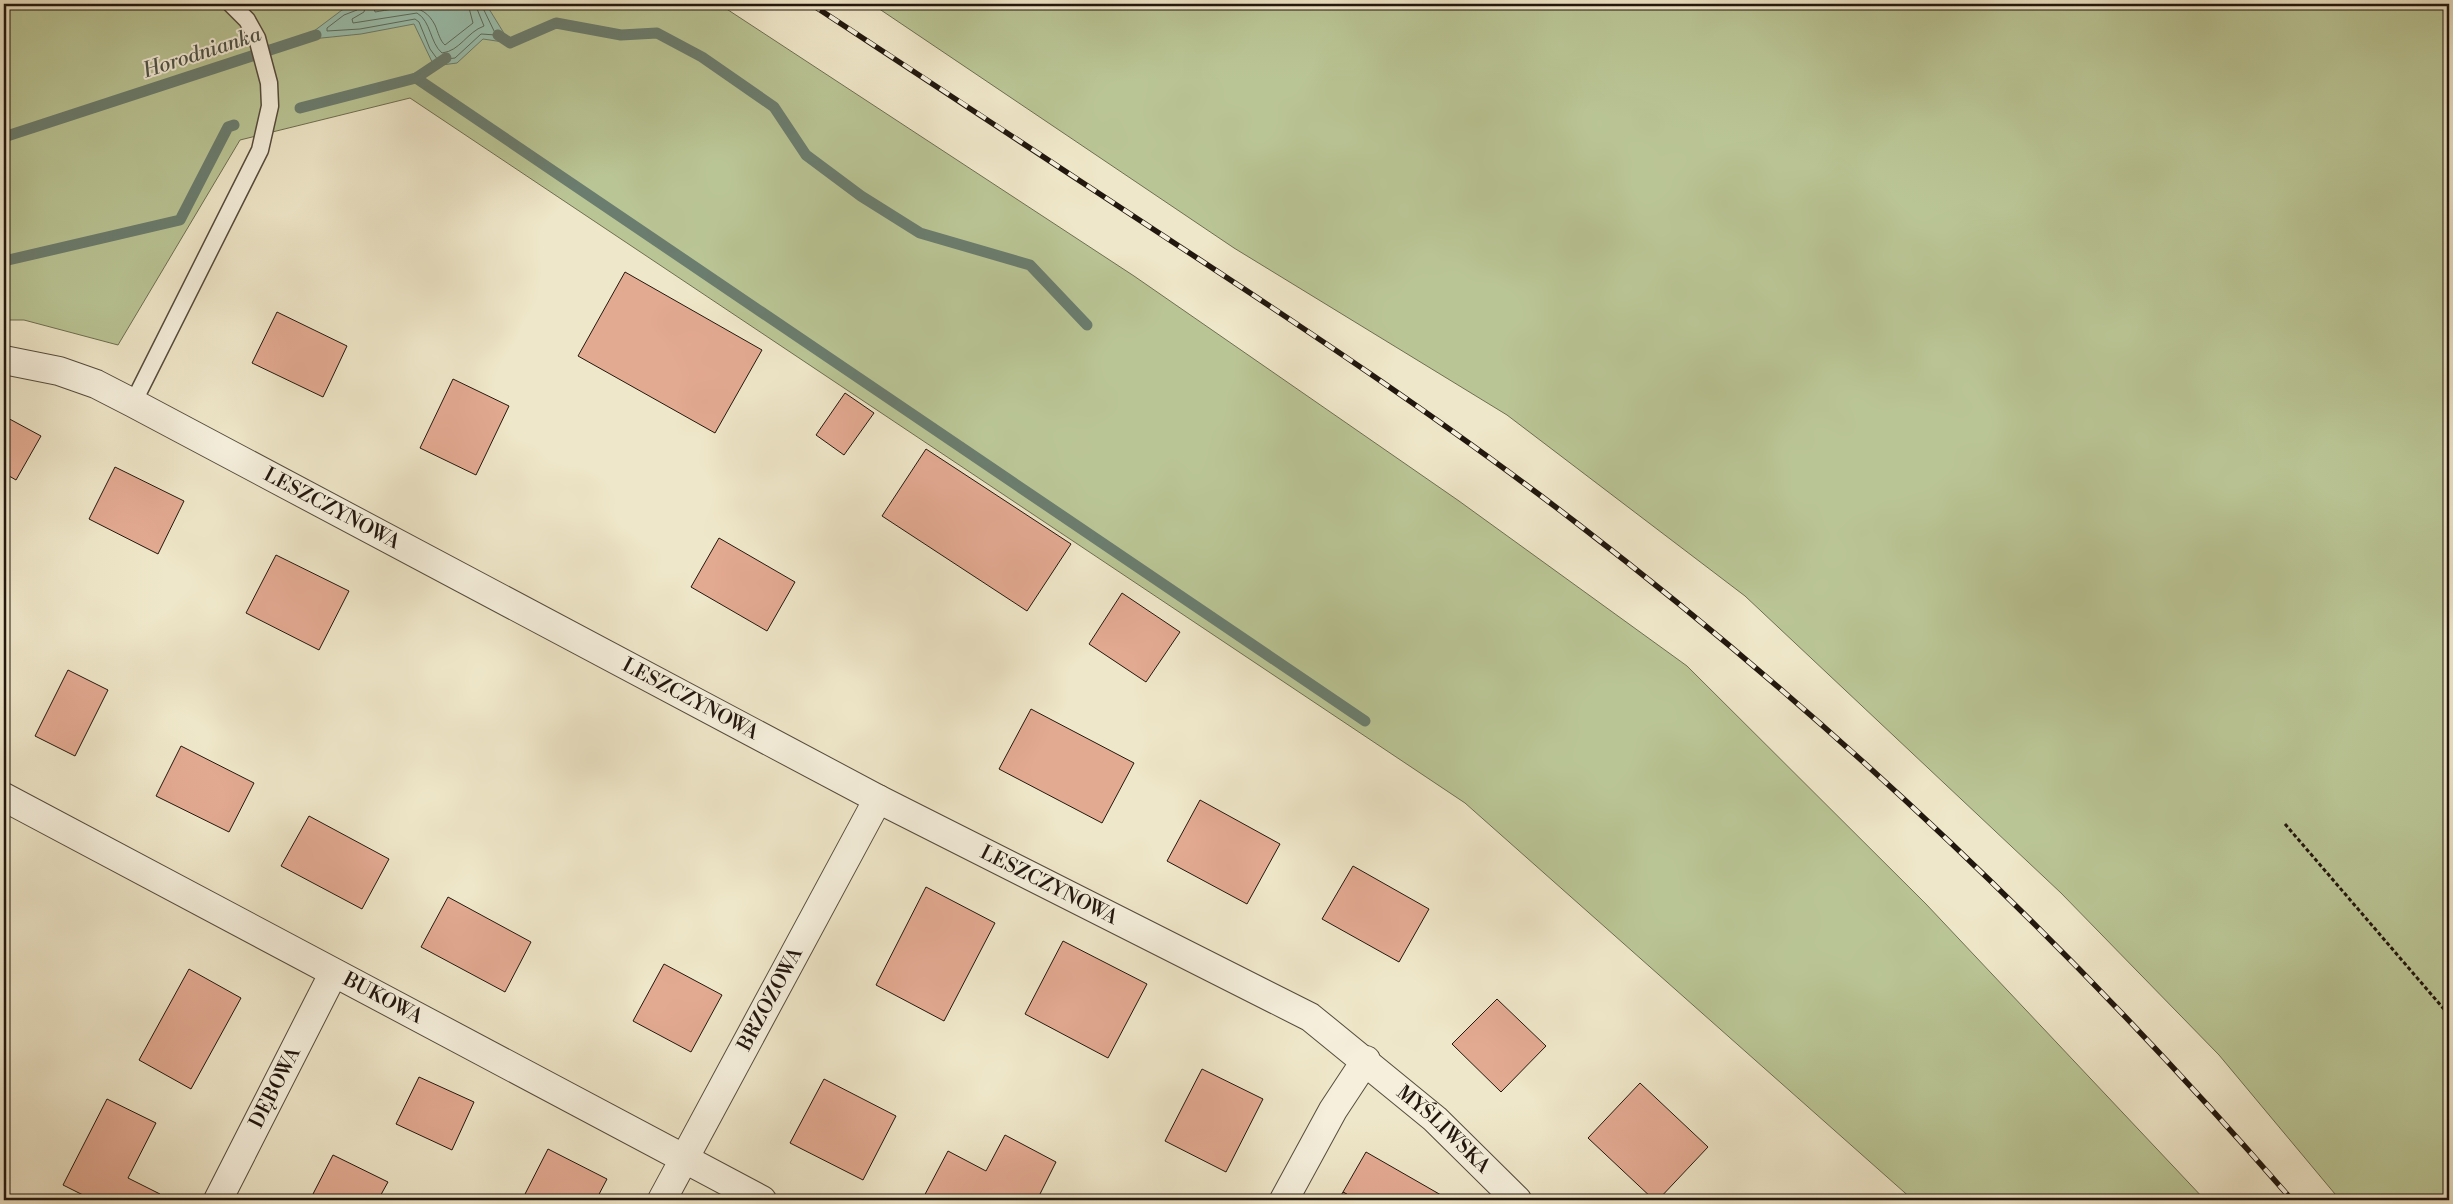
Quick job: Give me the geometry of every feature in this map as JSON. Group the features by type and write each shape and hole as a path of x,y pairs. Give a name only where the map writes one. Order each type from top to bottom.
{"street":[{"name":"LESZCZYNOWA","path":"4,360 59,371 96,384 133,403 878,799 1310,1017 1366,1060"},
{"name":"BUKOWA","path":"4,797 332,974 762,1200"},
{"name":"BRZOZOWA","path":"662,1200 878,799"},
{"name":"DĘBOWA","path":"218,1200 332,974"},
{"path":"1284,1200 1333,1110 1366,1060"},
{"name":"MYŚLIWSKA","path":"1366,1060 1435,1119 1517,1200"}],"lane":[{"path":"133,403 260,150 270,106 269,83 257,38 247,20 231,4"}],"path":[{"path":"2285,824 2449,1015"}],"shaded area":[{"path":"4,4 719,4 1134,276 1459,501 1687,666 1926,904 2205,1200 1913,1200 1465,803 410,98 240,140 118,345 24,320 4,320"},
{"path":"872,4 2449,4 2449,1200 2340,1200 2219,1055 2061,893 1745,596 1507,415 1234,248"}],"water":[{"path":"360,4 486,4 510,43 483,39 457,63 434,66 414,24 361,34 302,40 342,10"}],"building":[{"path":"625,272 762,350 715,433 578,356"},
{"path":"277,312 347,346 323,397 252,363"},
{"path":"453,379 509,406 476,475 420,448"},
{"path":"845,393 874,413 844,455 816,435"},
{"path":"4,416 41,436 16,480 4,473"},
{"path":"926,449 1071,544 1027,611 882,516"},
{"path":"115,467 184,501 158,554 89,519"},
{"path":"719,538 795,582 767,631 691,587"},
{"path":"276,555 349,591 319,650 246,613"},
{"path":"1122,593 1180,632 1146,682 1089,644"},
{"path":"68,670 108,690 75,756 35,736"},
{"path":"1031,709 1134,763 1102,823 999,769"},
{"path":"181,746 254,783 229,832 156,796"},
{"path":"1200,800 1280,844 1247,904 1167,861"},
{"path":"309,816 389,859 362,909 281,866"},
{"path":"1353,866 1429,909 1399,962 1322,919"},
{"path":"926,887 995,923 944,1021 876,985"},
{"path":"448,897 531,942 505,992 421,947"},
{"path":"1063,941 1147,984 1108,1058 1025,1014"},
{"path":"664,964 722,995 691,1052 633,1021"},
{"path":"189,969 241,998 191,1089 139,1060"},
{"path":"1497,999 1546,1046 1501,1092 1452,1044"},
{"path":"1202,1069 1263,1099 1226,1172 1165,1141"},
{"path":"419,1077 474,1102 452,1150 396,1124"},
{"path":"824,1079 896,1116 863,1180 790,1143"},
{"path":"1640,1083 1708,1147 1658,1200 1654,1200 1588,1138"},
{"path":"107,1099 156,1123 128,1178 160,1194 157,1200 93,1200 63,1185"},
{"path":"1005,1135 1056,1162 1037,1200 922,1200 948,1151 986,1171"},
{"path":"548,1149 607,1179 596,1200 528,1200 523,1198"},
{"path":"1366,1152 1441,1195 1438,1200 1357,1200 1343,1192"},
{"path":"333,1155 388,1182 378,1200 324,1200 313,1194"},
{"path":"1343,1192 1357,1200 1338,1200"}],"waterway":[{"path":"498,35 510,43 556,23 621,35 657,33 702,57 774,107 806,155 861,196 920,233 1030,265 1087,325"},
{"name":"Horodnianka","path":"4,137 316,35"},
{"path":"300,108 416,78 446,58"},
{"path":"416,78 1365,721"},
{"path":"4,261 180,220 228,127 234,125"}],"railway":[{"path":"811,4 1368,372 1472,445 1574,521 1671,598 1766,677 1950,842 2126,1017 2292,1200"}]}
